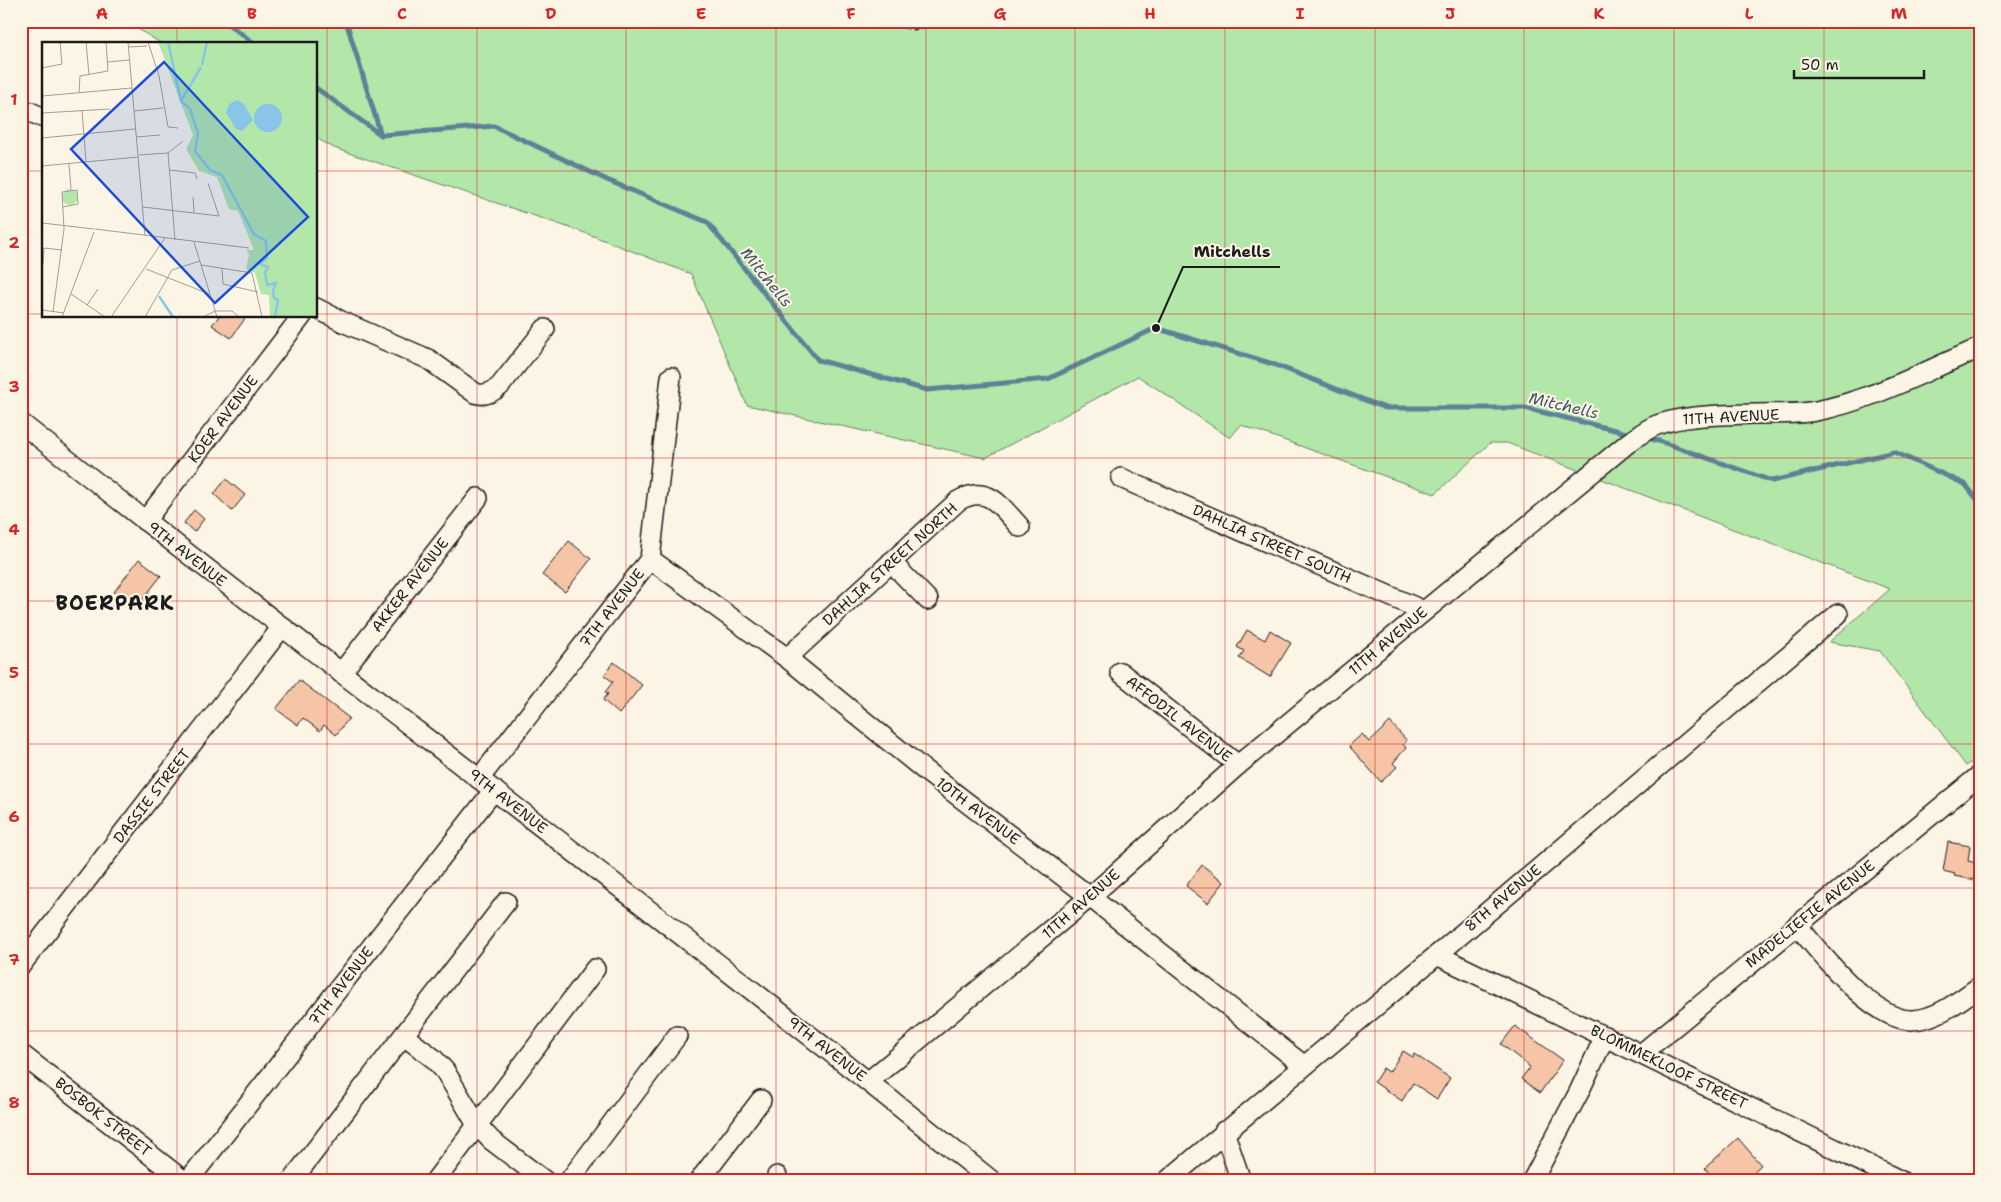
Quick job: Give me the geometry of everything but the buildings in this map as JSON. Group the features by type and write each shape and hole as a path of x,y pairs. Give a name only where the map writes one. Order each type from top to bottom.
{"street":[{"path":"21,108 42,117"},
{"path":"318,309 428,359 475,393 483,395 493,392 500,386 545,329"},
{"name":"KOER AVENUE","path":"145,521 300,318"},
{"name":"11TH AVENUE","path":"869,1081 1090,897 1238,765 1424,610 1644,431 1656,425 1680,419 1751,414 1791,414 1816,411 1861,399 1980,348"},
{"name":"7TH AVENUE","path":"479,779 650,559 671,377"},
{"name":"9TH AVENUE","path":"21,423 869,1081 992,1181"},
{"name":"DAHLIA STREET SOUTH","path":"1121,478 1424,610"},
{"name":"DAHLIA STREET NORTH","path":"787,658 958,501 966,496 977,493 987,495 1020,527"},
{"name":"AKKER AVENUE","path":"341,673 478,498"},
{"name":"10TH AVENUE","path":"650,559 787,658 923,769 1090,897 1303,1065"},
{"path":"891,562 928,600"},
{"name":"8TH AVENUE","path":"1167,1181 1224,1131 1437,955 1838,614"},
{"name":"DASSIE STREET","path":"21,965 282,627"},
{"name":"AFFODIL AVENUE","path":"1120,672 1238,765"},
{"name":"MADELIEFIE AVENUE","path":"1641,1054 1980,775"},
{"name":"7TH AVENUE","path":"186,1181 494,790"},
{"path":"292,1179 506,902"},
{"path":"1797,925 1822,957 1855,991 1877,1006 1900,1017 1914,1020 1933,1014 1949,1007 1980,986"},
{"name":"BLOMMEKLOOF STREET","path":"1437,955 1897,1180"},
{"path":"435,1181 595,968"},
{"path":"404,1036 433,1058 445,1071 477,1125 491,1140 545,1181"},
{"path":"569,1181 676,1036"},
{"path":"1532,1181 1579,1092 1605,1036"},
{"name":"BOSBOK STREET","path":"21,1054 186,1181"},
{"path":"698,1181 761,1100"},
{"path":"1224,1131 1241,1181"}],"path":[{"path":"877,21 913,29 962,21"}],"shaded area":[{"path":"1198,1168 1224,1176 1225,1181 1183,1181"}],"green space":[{"path":"125,21 1980,21 1980,756 1966,766 1880,651 1829,642 1890,589 1507,443 1490,443 1435,494 1241,425 1230,438 1138,376 985,458 747,405 691,274 588,234 334,148 318,139 318,42 159,42"}],"waterway":[{"name":"Mitchells","path":"224,21 252,42"},
{"path":"346,21 381,135"},
{"name":"Mitchells","path":"318,89 381,135 494,126 607,180 707,222 818,360 927,390 1048,379 1156,328 1273,364 1385,408 1525,408 1631,434"},
{"name":"Mitchells","path":"1644,437 1772,481 1894,452 1965,484 1980,503"}],"place":[{"name":"Mitchells","path":"1156,328"}],"district":[{"name":"BOERPARK","path":"115,603"}]}
